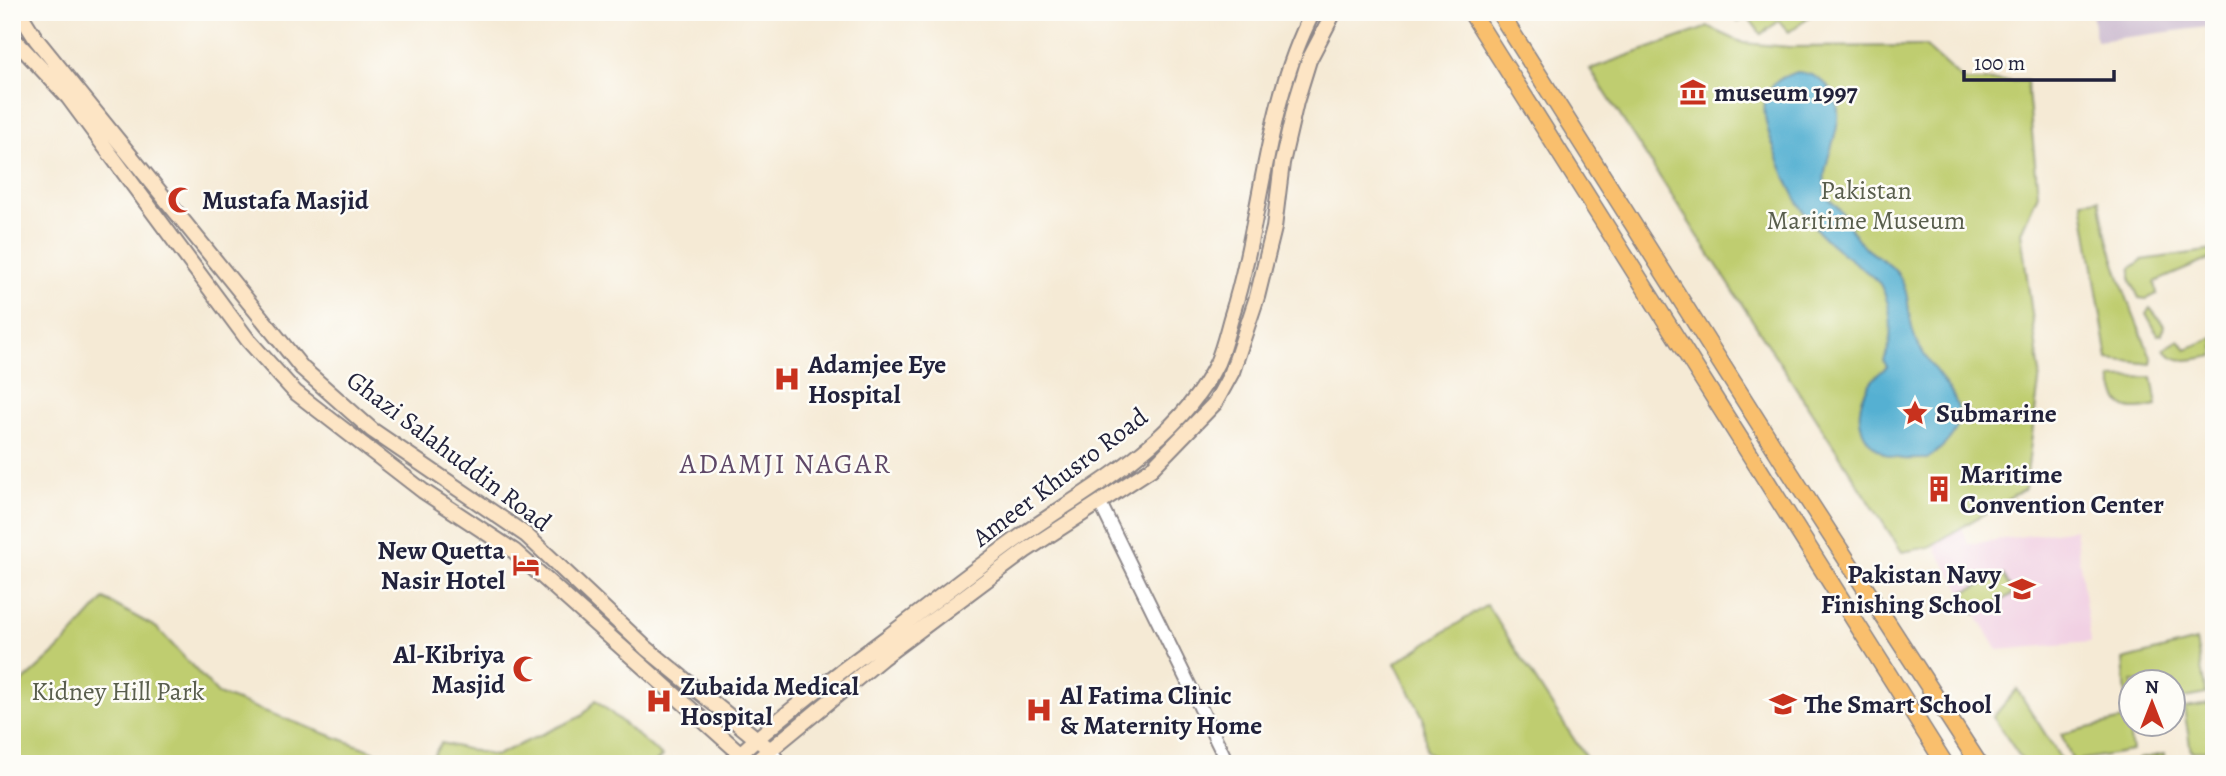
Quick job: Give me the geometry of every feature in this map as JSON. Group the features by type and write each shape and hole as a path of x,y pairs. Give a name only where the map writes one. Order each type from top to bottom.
{"highway":[{"path":"1471,12 1945,764"},
{"path":"1499,12 1979,764"}],"main road":[{"name":"Ghazi Salahuddin Road","path":"19,12 36,39 302,368 372,430 526,535 646,648 769,749"},
{"name":"Ameer Khusro Road","path":"729,764 756,739 1080,495 1137,456 1165,430 1200,390 1217,362 1243,281 1279,98 1295,51 1313,12"},
{"name":"Ameer Khusro Road","path":"752,764 992,576 1151,469 1176,446 1214,403 1232,372 1265,270 1296,102 1309,60 1334,12"},
{"name":"Ghazi Salahuddin Road","path":"12,37 68,97 248,340 295,392 423,491 514,551 752,764"},
{"path":"1080,495 1099,504 1098,482"}],"street":[{"path":"1099,504 1228,764"},
{"name":"Ghazi Salahuddin Road","path":"769,749 782,764"}],"shaded area":[{"path":"2092,12 2205,12 2207,27 2096,41"},
{"name":"Pakistan Navy Finishing School","path":"1962,527 1968,544 2075,529 2091,642 1998,650 1936,550 1935,544"}],"green space":[{"path":"1732,12 1815,12 1789,32 1779,21 1761,34 1748,17 1738,22"},
{"name":"Pakistan Maritime Museum","path":"1708,27 1743,43 1789,47 1925,46 1964,81 2027,81 2038,194 2021,232 2040,374 2025,489 1929,547 1902,552 1590,69"},
{"path":"2099,199 2114,261 2152,359 2151,364 2108,359 2082,201"},
{"path":"2214,250 2214,257 2155,282 2157,294 2147,299 2139,298 2131,281 2131,268 2142,260"},
{"path":"2150,308 2164,325 2162,334 2158,335 2146,313"},
{"path":"2214,337 2214,356 2181,359 2175,358 2164,349 2179,340 2187,349"},
{"path":"2152,377 2157,406 2130,409 2120,403 2111,378"},
{"path":"2004,575 2013,594 1975,614 1962,593"},
{"name":"Kidney Hill Park","path":"104,599 157,628 218,694 408,764 12,764 12,692 59,649"},
{"path":"1487,605 1590,764 1448,764 1426,751 1423,717 1395,663"},
{"path":"2196,641 2206,694 2188,697 2188,668 2124,668 2123,660"},
{"path":"2017,689 2064,764 2025,764 1993,717"},
{"path":"596,700 662,756 654,764 428,764 441,743 495,756 582,716"},
{"path":"2209,704 2214,749 2191,752 2188,707"},
{"path":"2118,721 2118,738 2130,738 2132,751 2073,761 2061,734"},
{"path":"2164,754 2165,764 2138,764 2138,759"}],"water":[{"path":"1797,72 1819,78 1836,101 1837,128 1824,182 1827,196 1861,243 1898,274 1905,290 1916,340 1946,385 1959,413 1957,427 1947,442 1927,459 1888,456 1864,434 1860,410 1868,386 1887,367 1884,361 1891,332 1890,312 1880,284 1818,231 1805,214 1777,156 1768,130 1764,106 1772,86"}],"place":[{"name":"museum 1997","path":"1693,92"},
{"name":"Mustafa Masjid","path":"181,200"},
{"name":"Adamjee Eye Hospital","path":"787,379"},
{"name":"Submarine","path":"1915,413"},
{"name":"Maritime Convention Center","path":"1939,489"},
{"name":"New Quetta Nasir Hotel","path":"526,565"},
{"name":"Pakistan Navy Finishing School","path":"2022,589"},
{"name":"Al-Kibriya Masjid","path":"526,669"},
{"name":"Zubaida Medical Hospital","path":"659,701"},
{"name":"The Smart School","path":"1783,704"},
{"name":"Al Fatima Clinic & Maternity Home","path":"1039,710"}],"district":[{"name":"ADAMJI NAGAR","path":"786,464"}]}
